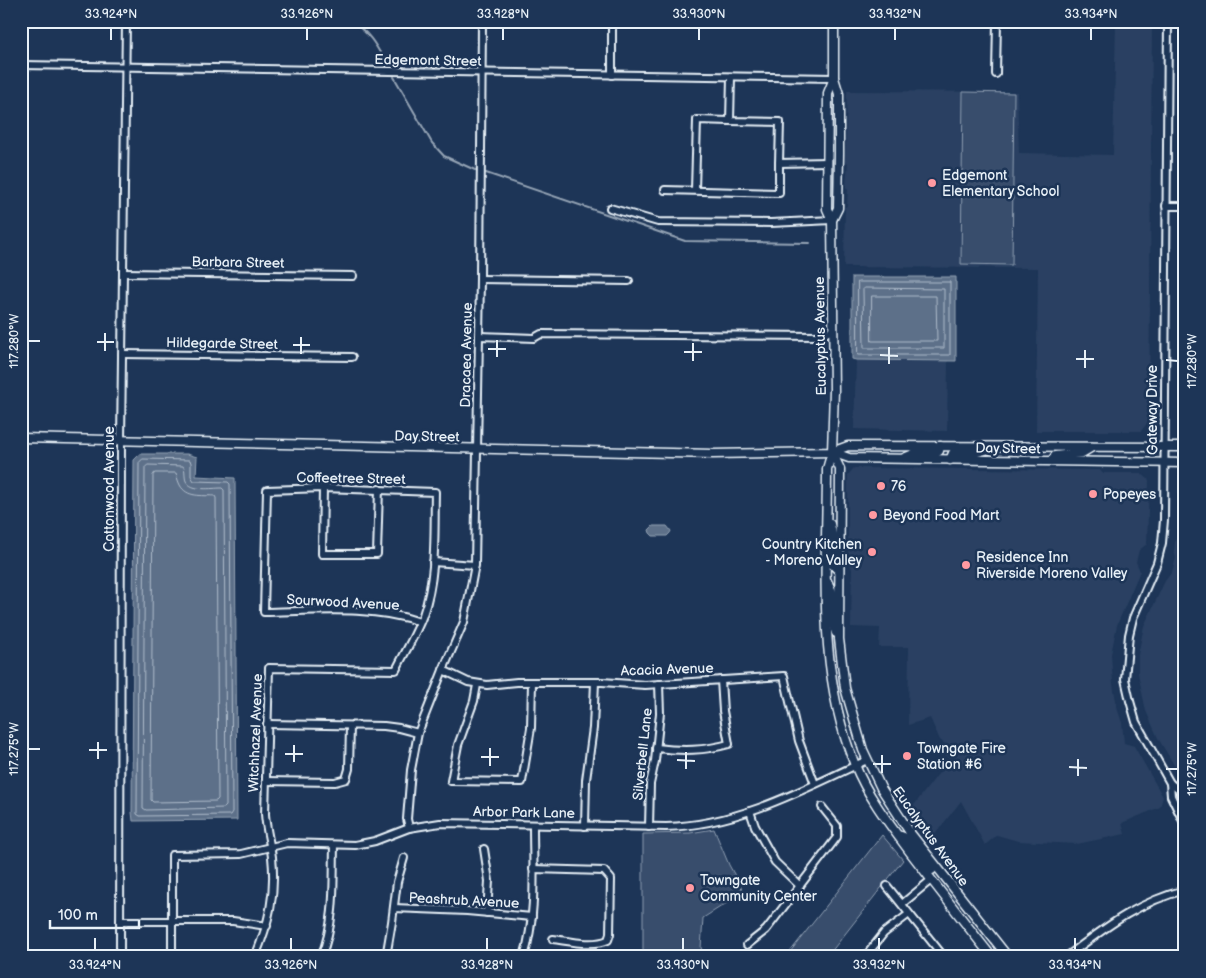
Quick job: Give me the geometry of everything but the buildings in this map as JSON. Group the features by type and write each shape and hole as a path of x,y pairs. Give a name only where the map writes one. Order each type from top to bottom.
{"main road":[{"name":"Eucalyptus Avenue","path":"832,220 838,208 839,94 834,78 834,21"},
{"name":"Eucalyptus Avenue","path":"834,78 828,93 827,209 832,220 834,390 832,452 826,468 827,644 834,692 855,765 876,805 931,880 992,957"},
{"name":"Day Street","path":"21,438 713,454 832,452 848,446 1185,447"},
{"path":"902,459 916,453 936,453 939,451 940,446"},
{"path":"950,460 953,453 977,452 996,447"},
{"path":"1052,461 1055,456 1082,453 1092,447"},
{"name":"Eucalyptus Avenue","path":"832,452 840,469 839,639 845,688 867,760 887,798 911,834 1008,957"},
{"name":"Day Street","path":"832,452 849,458 1185,463"},
{"path":"827,510 832,534 832,564 838,570"},
{"path":"826,579 832,592 832,621 839,639"},
{"path":"897,835 906,838 934,871 943,876"},
{"path":"931,880 940,880 957,900 962,899"}],"street":[{"name":"Cottonwood Avenue","path":"120,957 121,441 126,21"},
{"name":"Dracaea Avenue","path":"409,828 410,770 418,733 464,622 475,565 478,449 482,21"},
{"path":"612,21 612,75"},
{"path":"996,21 996,74"},
{"name":"Gateway Drive","path":"1168,21 1164,520 1162,542 1154,573 1128,635 1125,679 1136,722 1170,783 1180,791 1185,801"},
{"name":"Edgemont Street","path":"21,66 834,78"},
{"path":"730,121 731,77"},
{"path":"665,190 779,193 780,122 697,120 695,190"},
{"path":"780,163 828,162"},
{"path":"1166,206 1185,206"},
{"path":"610,208 658,222 771,223 832,220"},
{"name":"Barbara Street","path":"123,273 353,276"},
{"path":"480,279 629,281"},
{"path":"479,336 534,338 541,334 819,336 833,330"},
{"name":"Hildegarde Street","path":"122,354 352,357"},
{"path":"323,488 322,554 378,554 379,489"},
{"name":"Coffeetree Street","path":"264,612 267,490 323,488 435,492"},
{"name":"Witchhazel Avenue","path":"254,957 267,926 272,898 272,858 266,825 269,668 396,670 420,622 430,589 433,562 435,492"},
{"path":"433,562 475,565"},
{"name":"Sourwood Avenue","path":"264,612 381,613 398,615 420,622"},
{"name":"Acacia Avenue","path":"443,670 476,684 595,682 635,685 784,676 804,757 815,784"},
{"path":"656,748 693,751 729,744 720,680"},
{"path":"476,684 474,701 458,745 451,781 522,782 531,728 532,682"},
{"path":"585,826 586,780 593,728 595,682"},
{"name":"Silverbell Lane","path":"649,827 650,784 660,713 659,684"},
{"path":"267,724 392,727 418,733"},
{"path":"266,781 335,782 346,779 349,768 350,726"},
{"name":"Arbor Park Lane","path":"172,921 172,855 241,854 287,844 355,845 375,841 409,828 440,823 649,827 696,825 750,812 867,760"},
{"name":"Gateway Drive","path":"1170,783 1171,796 1185,825"},
{"path":"747,945 766,930 837,837 837,826 822,807"},
{"path":"750,812 755,826 775,862 800,886"},
{"path":"524,957 532,916 533,825"},
{"path":"321,957 329,934 334,904 334,845"},
{"path":"484,849 489,881 487,913"},
{"path":"386,957 397,882 404,858"},
{"path":"533,869 604,871 611,879 610,934 608,940 602,942 577,942 553,939"},
{"path":"902,904 931,880"},
{"path":"887,886 944,957"},
{"path":"1066,957 1124,915 1167,894 1185,890"},
{"name":"Peashrub Avenue","path":"394,908 532,916"},
{"path":"865,957 884,933 910,914"},
{"path":"120,921 242,921 267,926"},
{"path":"172,921 172,957"}],"shaded area":[{"path":"1116,21 1152,21 1149,421 1141,431 1036,431 1038,268 844,267 845,207 847,206 848,190 846,187 848,163 845,162 847,91 1017,92 1019,153 1113,155"},
{"path":"963,92 1014,93 1012,265 961,264"},
{"path":"856,360 948,360 947,431 854,429"},
{"path":"854,468 1101,470 1102,473 1141,473 1149,480 1147,544 1139,550 1136,562 1140,571 1117,625 1111,654 1113,685 1122,723 1124,743 1134,746 1163,797 1160,807 1122,823 1125,834 1077,844 1018,841 997,835 985,845 961,801 932,838 911,809 949,760 942,749 946,745 940,740 930,718 908,725 909,647 879,647 880,628 851,627 852,569 848,560 848,475"},
{"path":"1185,470 1185,783 1158,738 1146,711 1138,673 1138,655 1144,626 1165,581 1172,572 1176,558 1174,550 1177,531 1178,476"},
{"path":"714,829 729,865 744,892 703,918 701,948 707,957 643,957 643,834 690,833"},
{"path":"882,835 903,860 827,957 786,957"}],"water":[{"path":"852,277 956,277 956,361 852,359"},
{"path":"140,454 187,454 197,457 196,476 235,478 237,820 133,821 134,460"},
{"path":"653,526 667,526 671,531 667,536 653,536 649,530"}],"waterway":[{"path":"350,21 367,35 387,65"},
{"path":"394,77 432,143 444,156 475,170"},
{"path":"486,173 685,241 810,243"}],"place":[{"name":"Edgemont Elementary School","path":"932,183"},
{"name":"76","path":"881,486"},
{"name":"Popeyes","path":"1093,494"},
{"name":"Beyond Food Mart","path":"873,515"},
{"name":"Country Kitchen - Moreno Valley","path":"872,552"},
{"name":"Residence Inn Riverside Moreno Valley","path":"966,565"},
{"name":"Towngate Fire Station #6","path":"907,756"},
{"name":"Towngate Community Center","path":"690,888"}]}
